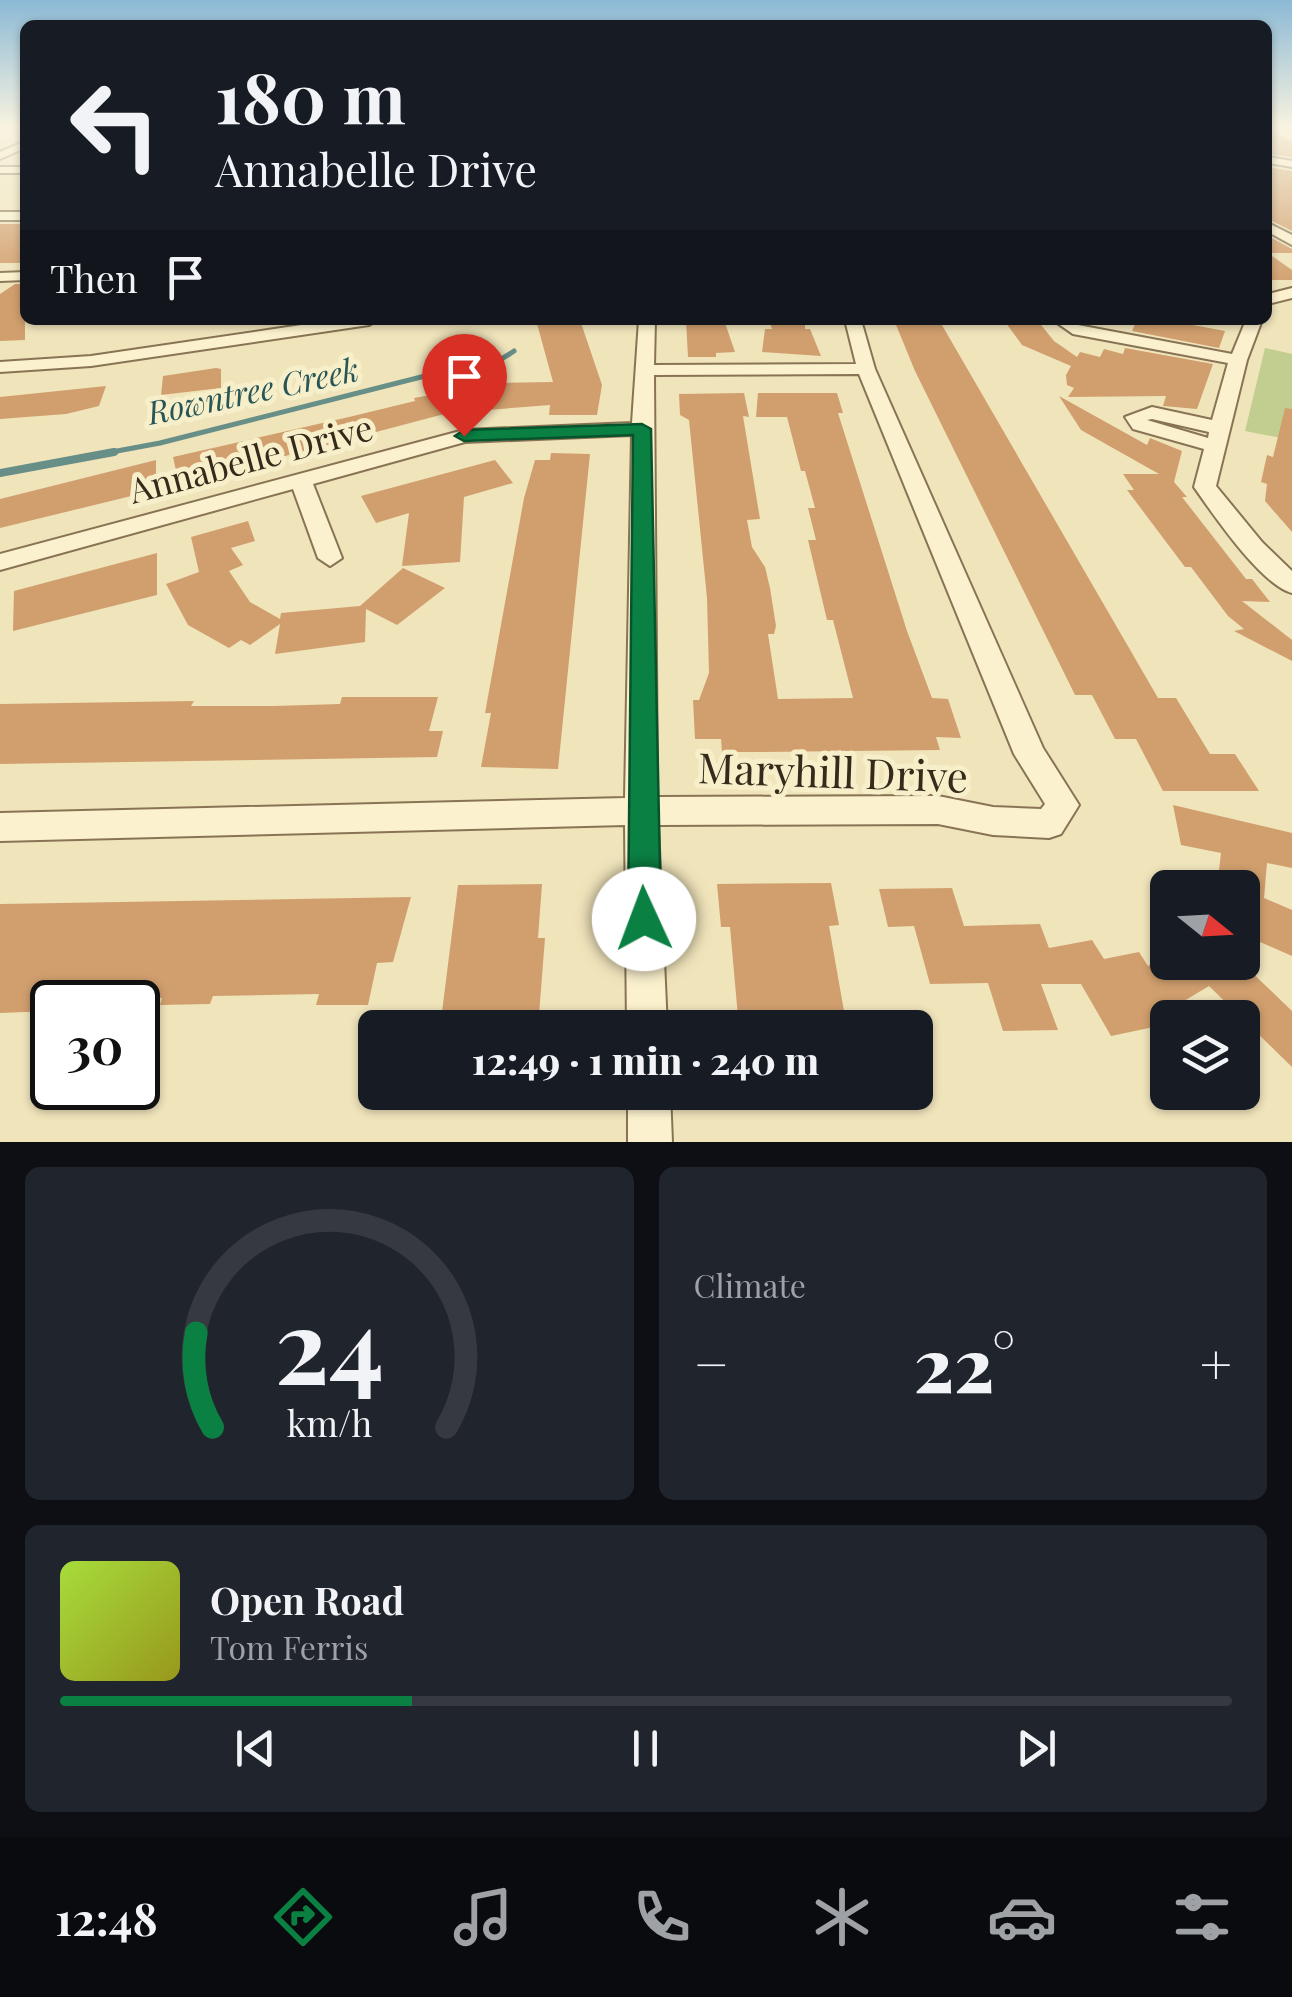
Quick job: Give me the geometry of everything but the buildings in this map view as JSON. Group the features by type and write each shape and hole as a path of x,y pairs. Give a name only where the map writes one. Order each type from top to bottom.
{"street":[{"path":"0,367 92,361 334,325"},
{"path":"647,325 642,429 642,811 647,1010"},
{"name":"Maryhill Drive","path":"0,827 642,811 938,810 1048,824 1064,805 1030,754 866,370 854,325"},
{"path":"1068,325 1238,360"},
{"path":"1252,325 1238,360 1206,487 1253,547 1292,585"},
{"path":"646,370 866,370"},
{"name":"Annabelle Drive","path":"0,562 464,436 642,429"},
{"path":"301,481 330,558"},
{"path":"649,1110 650,1142"}],"green space":[{"path":"1265,348 1292,354 1292,440 1245,431"}],"waterway":[{"name":"Rowntree Creek","path":"101,454 160,443 433,374 476,368 514,351"},
{"name":"Rowntree Creek","path":"0,473 114,452"}],"route":[{"path":"464,436 489,432 642,429 644,919"}]}
